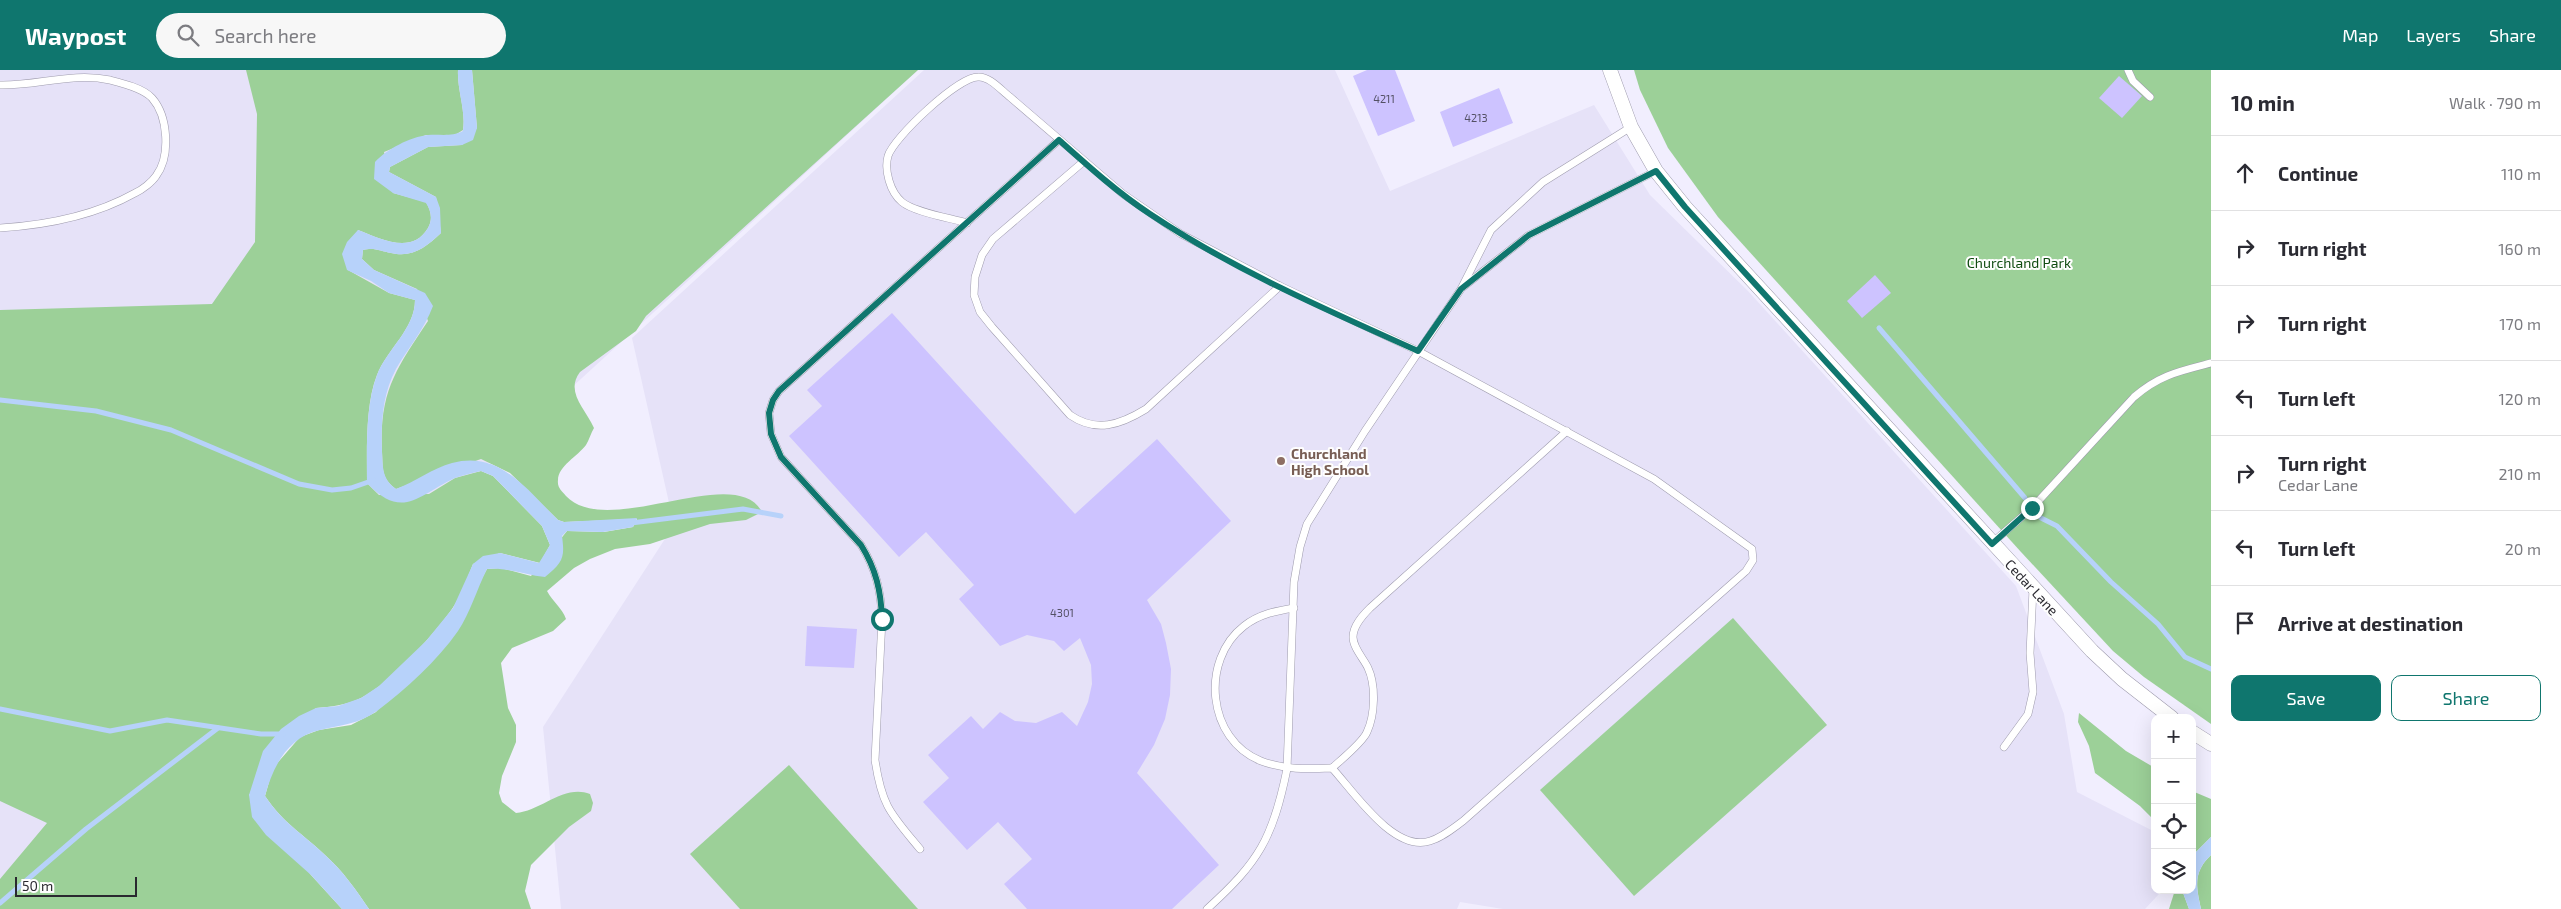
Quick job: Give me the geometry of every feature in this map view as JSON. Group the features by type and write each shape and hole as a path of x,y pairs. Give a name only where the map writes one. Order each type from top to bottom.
{"street":[{"name":"Cedar Lane","path":"1610,70 1631,128 1656,171 1685,207 2033,590 2122,679 2167,714"},
{"path":"2196,735 2211,744"}],"lane":[{"path":"2128,70 2133,81 2150,97"},
{"path":"967,222 911,207 902,202 893,190 888,174 888,156 897,140 956,86 968,79 980,76 992,82 1083,162 1149,213 1180,234 1280,286 1418,351 1567,431 1654,479 1752,549 1753,560 1746,571 1463,821 1443,836 1428,842 1415,843 1391,833 1332,768"},
{"path":"0,85 70,77 108,80 133,87 151,97 165,124 163,161 156,177 136,193 62,221 0,228"},
{"path":"1208,909 1240,879 1257,858 1270,832 1287,769 1294,582 1300,547 1307,524 1329,485 1461,289 1491,230 1543,182 1631,128"},
{"path":"920,849 886,806 878,780 875,760 882,619 881,598 872,562 861,545 781,457 771,434 769,413 773,400 779,391 1059,140"},
{"path":"1083,162 993,239 982,256 975,277 974,295 980,312 992,327 1070,415 1081,423 1094,426 1108,424 1129,419 1146,409 1280,286"},
{"path":"1461,289 1529,235 1656,171"},
{"path":"1992,544 2032,508 2134,397 2150,384 2171,373 2211,363"},
{"path":"1294,608 1268,613 1244,626 1226,646 1216,671 1214,698 1222,724 1237,745 1259,761 1287,769 1332,768 1367,734 1373,706 1373,685 1369,669 1352,640 1353,632 1359,621 1370,608 1567,431"},
{"path":"2004,747 2028,714 2033,692 2030,652 2033,590"}],"shaded area":[{"path":"0,70 918,70 534,422 0,897"},
{"name":"Churchland High School","path":"924,70 1335,70 1390,191 1594,105 1650,195 1748,291 2016,586 2064,714 2077,792 2151,830 2151,894 2159,894 2145,909 1503,909 1460,902 1457,909 561,909 543,727 674,525 632,338"}],"green space":[{"path":"246,70 458,70 464,122 463,130 455,135 426,135 384,152 393,193 426,202 431,215 428,228 414,241 405,243 386,240 358,230 348,270 389,293 415,300 414,310 406,330 387,356 373,387 368,428 367,483 379,495 429,494 455,478 481,471 493,476 542,526 550,545 540,563 500,553 473,564 452,609 410,658 384,682 361,698 338,705 316,708 249,795 311,875 342,909 0,909 0,879 47,823 0,801 0,310 212,304 255,242 257,114"},
{"path":"472,70 918,70 646,316 636,331 580,372 576,379 575,393 594,428 586,445 561,470 558,485 566,496 585,507 610,510 639,507 699,496 726,494 748,498 762,512 746,520 710,524 650,544 615,549 574,568 547,591 566,619 553,631 512,648 501,663 508,708 516,725 516,742 502,776 499,793 502,802 516,813 534,808 571,792 580,792 590,794 593,803 591,811 569,827 531,865 525,891 531,909 369,909 338,868 286,821 265,796 273,768 300,737 319,730 351,725 376,712 482,578 487,569 501,568 531,576 567,531 604,532 633,527 637,519 564,522 558,520 510,473 481,459 396,489 385,477 382,463 382,431 383,413 387,397 392,382 407,353 428,321 417,289 374,270 362,259 363,250 374,249 399,254 413,253 430,243 441,233 436,197 389,172 390,167 428,147 462,145 477,128"},
{"name":"Churchland Park","path":"1634,70 2211,70 2211,724 2144,677 2113,651 1718,217 1668,148 1640,90"},
{"path":"1733,618 1827,725 1634,896 1540,790"},
{"path":"2079,713 2126,751 2151,766 2151,817 2140,806 2095,773 2089,746 2078,722"},
{"path":"789,765 918,909 740,909 690,854"},
{"path":"2196,793 2211,799 2211,837 2196,852"},
{"path":"2211,855 2211,909 2201,909 2197,880 2201,867"},
{"path":"2174,894 2183,894 2189,909 2169,909"}],"water":[{"path":"458,70 472,70 477,128 473,140 462,145 428,147 390,167 389,172 436,197 440,208 441,233 430,243 413,253 399,254 374,249 363,250 362,259 374,270 425,293 433,306 421,331 396,369 385,399 382,431 384,473 391,485 396,489 452,463 469,460 484,462 498,467 511,475 558,520 564,522 637,518 633,527 603,532 567,531 562,536 563,555 556,567 545,577 502,569 487,569 458,631 441,653 410,684 377,711 363,719 309,734 299,739 284,754 272,774 265,796 286,821 338,868 369,909 342,909 311,875 266,835 252,817 249,795 263,751 281,729 299,716 316,708 338,706 361,698 379,686 426,641 453,608 473,564 483,556 500,553 539,563 550,545 542,526 493,476 481,471 455,478 420,497 401,503 391,501 367,483 368,429 373,387 387,356 406,330 414,310 415,300 389,293 371,281 347,270 342,254 347,242 358,230 386,240 405,243 414,241 428,228 431,215 426,203 393,193 374,179 375,162 392,148 414,138 428,135 450,135 463,131 464,123"},
{"path":"2211,837 2211,855 2201,867 2197,880 2201,909 2189,909 2183,894 2196,894 2196,852"}],"building":[{"path":"1367,70 1395,70 1415,121 1378,136 1353,76"},
{"path":"2119,76 2142,96 2122,118 2099,98"},
{"path":"1499,88 1513,123 1453,147 1440,112"},
{"path":"1875,275 1891,293 1862,318 1847,301"},
{"path":"892,313 1075,514 1157,439 1231,521 1147,600 1161,624 1166,643 1171,669 1170,695 1165,719 1154,745 1137,773 1219,865 1172,909 1027,909 1004,884 1032,859 998,822 967,850 923,802 949,778 928,755 971,716 983,729 1000,712 1015,721 1036,723 1062,712 1077,726 1088,702 1092,684 1091,665 1080,638 1064,651 1054,641 1027,635 1000,646 959,599 974,585 926,532 899,557 789,436 822,406 807,390"},
{"path":"807,626 857,629 854,668 805,666"}],"waterway":[{"path":"1879,328 2025,498"},
{"path":"0,400 96,411 171,430 299,484 332,490 351,488 374,480"},
{"path":"631,523 743,509 781,516"},
{"path":"2041,518 2057,526 2111,582 2158,624 2185,657 2211,669"},
{"path":"0,709 110,731 167,720 261,734 283,734"},
{"path":"0,903 86,829 218,728"}],"place":[{"name":"Churchland High School","path":"1281,461"}],"route":[{"path":"882,619 878,580 872,562 861,545 781,457 771,434 769,413 773,400 779,391 1059,140 1123,194 1180,234 1312,302 1418,351 1461,289 1529,235 1656,171 1685,207 1992,544 2032,508"}]}
